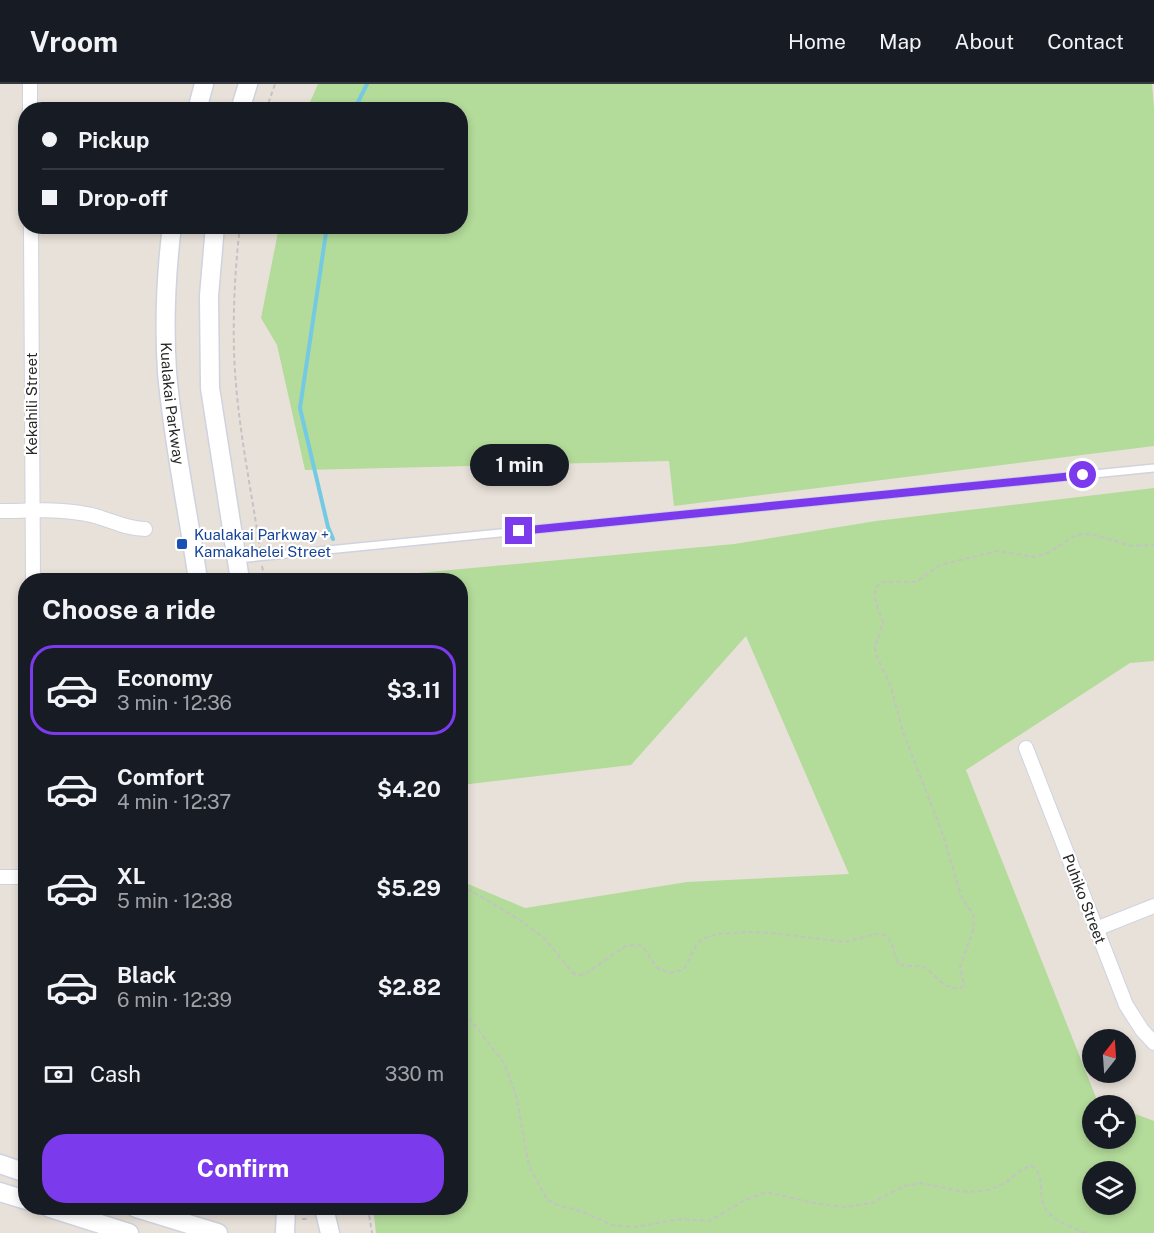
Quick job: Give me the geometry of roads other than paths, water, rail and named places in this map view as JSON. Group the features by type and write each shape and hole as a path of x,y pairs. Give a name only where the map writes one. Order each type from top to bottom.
{"main road":[{"path":"199,102 204,84"},
{"path":"242,102 248,84"},
{"name":"Kualakai Parkway","path":"171,234 167,286 167,371 197,573"},
{"path":"214,234 209,296 210,388 239,573"},
{"path":"0,1164 18,1170"},
{"path":"0,1192 18,1198"},
{"path":"72,1215 129,1233"},
{"path":"159,1215 218,1233"},
{"path":"285,1233 286,1215"},
{"path":"318,1215 320,1233"},
{"path":"319,1215 330,1233"}],"street":[{"path":"30,84 30,102"},
{"name":"Kekahili Street","path":"31,234 33,573"},
{"path":"0,511 87,514 128,528 145,529"},
{"name":"Puhiko Street","path":"1026,748 1126,1005 1142,1030 1154,1043"},
{"path":"0,877 18,877"},
{"path":"1096,929 1154,906"}],"lane":[{"path":"236,559 1154,468"}],"waterway":[{"path":"358,102 367,84"},
{"path":"326,234 300,408 328,527 333,539"}],"place":[{"name":"Kualakai Parkway + Kamakahelei Street","path":"182,544"}]}
